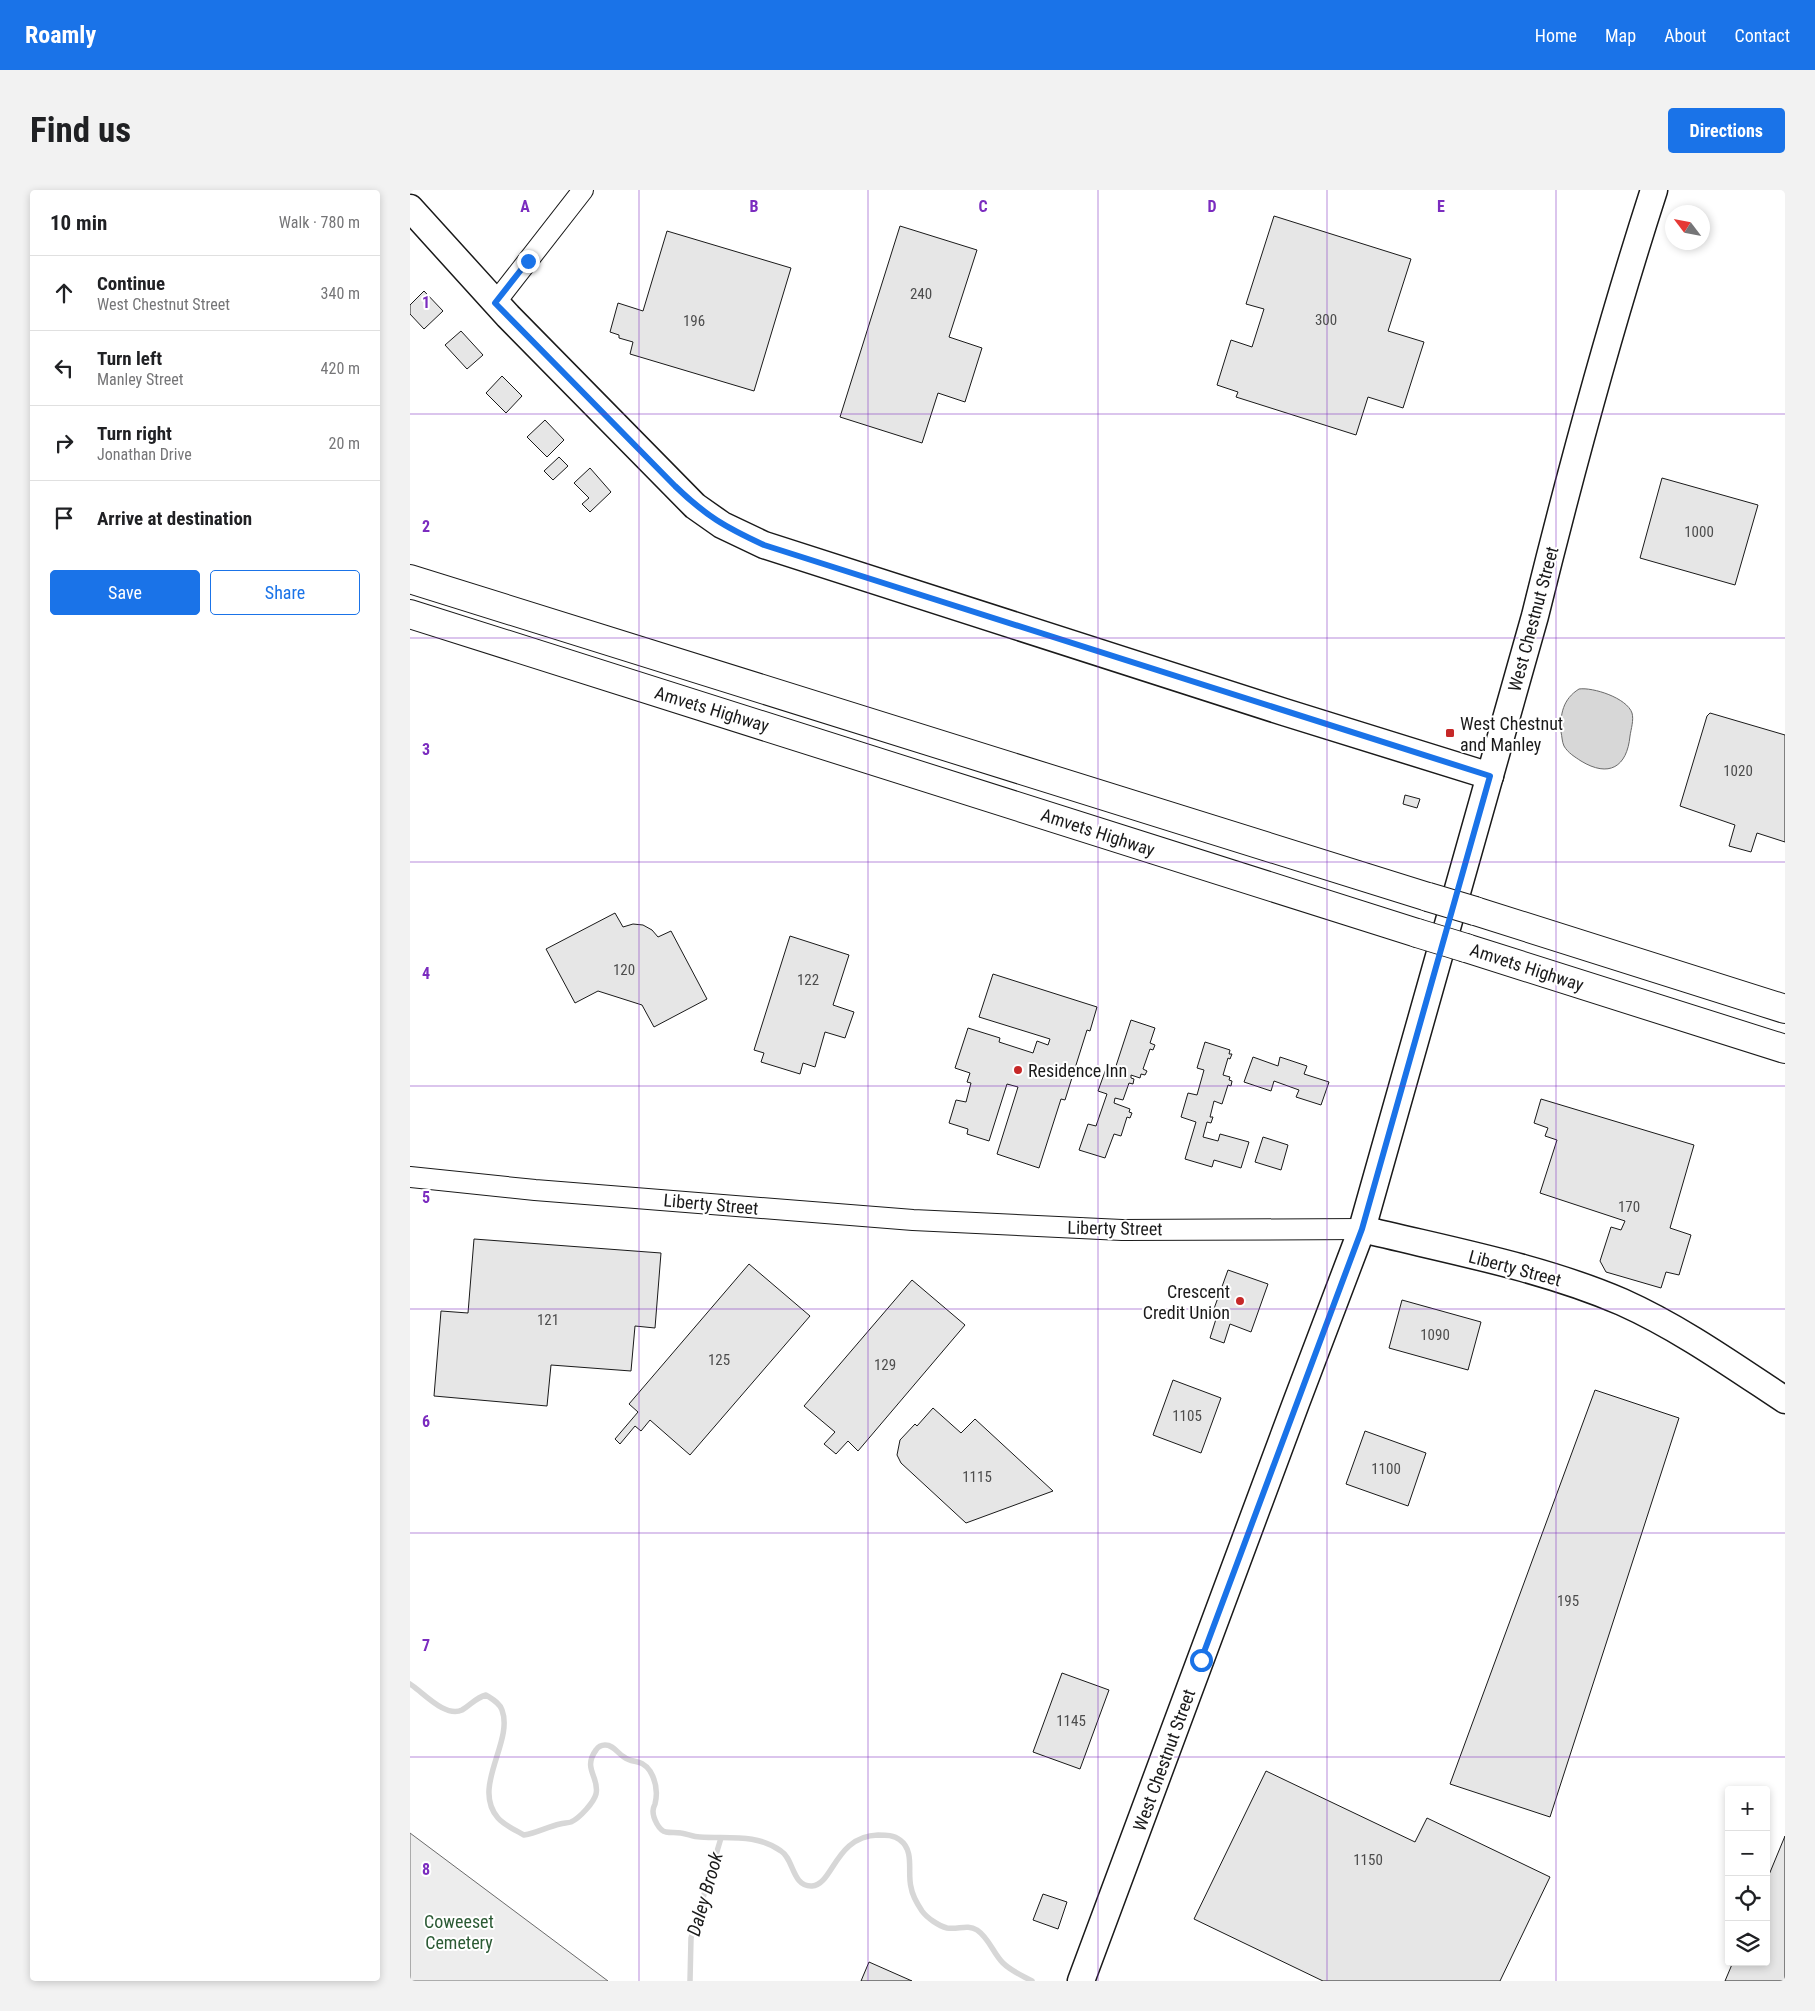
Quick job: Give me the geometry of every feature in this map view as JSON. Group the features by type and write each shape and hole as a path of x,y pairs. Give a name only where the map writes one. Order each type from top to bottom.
{"highway":[{"path":"410,564 535,619"},
{"name":"Amvets Highway","path":"410,579 1785,1009"},
{"name":"Amvets Highway","path":"410,614 1785,1049"},
{"path":"410,622 498,642"}],"main road":[{"name":"West Chestnut Street","path":"1083,1978 1298,1396 1362,1229 1535,616 1593,397 1654,190"},
{"path":"410,208 495,303 695,506 711,518 736,532 764,545 1014,626 1490,776"},
{"name":"Liberty Street","path":"1362,1229 1536,1272 1604,1295 1677,1330 1785,1400"}],"street":[{"path":"495,303 583,190"},
{"name":"Liberty Street","path":"410,1177 544,1190 913,1220 1122,1230 1362,1229"}],"shaded area":[{"path":"1579,689 1601,692 1617,698 1632,713 1633,722 1625,755 1621,762 1608,769 1600,769 1581,761 1568,751 1562,741 1562,713 1569,697"},
{"name":"Coweeset Cemetery","path":"410,1833 608,1981 410,1981"}],"building":[{"path":"1274,216 1411,259 1388,331 1424,342 1403,408 1368,397 1356,435 1236,397 1238,392 1217,385 1231,340 1252,347 1264,309 1246,304"},
{"path":"900,226 977,250 949,337 982,348 965,402 938,393 922,443 840,417"},
{"path":"667,231 791,268 754,391 630,354 633,342 619,338 619,335 610,332 618,303 643,311"},
{"path":"424,291 443,311 424,329 410,314 410,305"},
{"path":"461,331 483,355 467,369 445,345"},
{"path":"502,376 522,396 506,413 486,393"},
{"path":"545,420 564,440 547,457 527,437"},
{"path":"559,457 568,466 553,480 544,471"},
{"path":"590,468 611,492 590,512 582,504 589,498 574,483"},
{"path":"1662,478 1758,505 1735,585 1640,558"},
{"path":"1710,713 1785,735 1785,842 1757,833 1751,852 1729,846 1735,825 1680,806 1707,716"},
{"path":"1405,795 1420,799 1417,808 1403,804"},
{"path":"615,913 623,927 633,924 643,925 652,930 658,937 671,931 707,999 654,1027 642,1005 598,991 575,1003 546,949"},
{"path":"790,936 849,955 833,1005 854,1012 845,1038 825,1032 815,1067 803,1063 800,1074 761,1062 764,1053 754,1050"},
{"name":"Residence Inn","path":"993,974 1097,1007 1090,1031 1087,1030 1065,1100 1061,1099 1039,1168 997,1154 1018,1087 1007,1084 989,1141 967,1134 968,1129 949,1123 956,1100 966,1102 971,1083 967,1082 970,1073 955,1068 968,1028 1000,1038 999,1042 1033,1053 1037,1041 1048,1045 1050,1039 979,1017"},
{"path":"1131,1020 1155,1028 1150,1043 1155,1045 1153,1050 1150,1049 1143,1069 1147,1071 1145,1075 1141,1074 1140,1078 1131,1075 1131,1078 1134,1079 1133,1084 1129,1083 1123,1100 1115,1098 1114,1103 1130,1109 1129,1112 1132,1113 1130,1118 1127,1117 1121,1136 1114,1134 1105,1158 1079,1150 1088,1124 1096,1126 1107,1094 1098,1091 1107,1066 1115,1069"},
{"path":"1205,1042 1230,1050 1229,1054 1232,1054 1230,1059 1228,1058 1223,1075 1230,1077 1229,1080 1232,1081 1231,1086 1228,1085 1222,1104 1214,1101 1210,1117 1213,1117 1211,1123 1207,1122 1203,1137 1218,1141 1220,1134 1249,1142 1241,1168 1214,1160 1212,1167 1185,1159 1196,1122 1181,1117 1188,1093 1197,1095 1204,1070 1197,1068"},
{"path":"1253,1057 1278,1066 1280,1057 1307,1066 1304,1074 1329,1082 1321,1105 1296,1097 1299,1090 1274,1081 1271,1091 1244,1082"},
{"path":"1541,1099 1694,1145 1670,1228 1691,1235 1679,1275 1666,1272 1661,1288 1606,1272 1600,1261 1611,1227 1621,1230 1625,1221 1540,1193 1557,1140 1545,1136 1548,1128 1534,1123"},
{"path":"1263,1137 1288,1145 1281,1170 1255,1162"},
{"path":"474,1239 661,1253 655,1328 635,1326 631,1371 551,1365 547,1406 434,1396 441,1311 468,1313"},
{"path":"749,1264 810,1316 690,1455 650,1420 641,1431 635,1426 620,1444 615,1439 638,1412 629,1404"},
{"name":"Crescent Credit Union","path":"1228,1270 1268,1284 1251,1332 1230,1324 1224,1343 1210,1338 1216,1319 1211,1317"},
{"path":"912,1280 965,1325 858,1451 848,1441 836,1454 824,1444 835,1432 804,1406"},
{"path":"1402,1300 1481,1322 1468,1370 1389,1348"},
{"path":"1173,1380 1221,1398 1201,1453 1153,1435"},
{"path":"1595,1390 1679,1418 1550,1817 1450,1784"},
{"path":"933,1408 961,1433 975,1419 1053,1491 966,1523 901,1463 897,1455 900,1440 915,1424 917,1426"},
{"path":"1365,1431 1426,1453 1408,1506 1346,1484"},
{"path":"1062,1673 1109,1690 1080,1769 1033,1752"},
{"path":"1266,1771 1415,1842 1427,1818 1550,1877 1500,1981 1323,1981 1194,1919"},
{"path":"1785,1836 1785,1981 1725,1981 1731,1966 1770,1966 1770,1872"},
{"path":"1043,1894 1067,1902 1058,1929 1033,1920"},
{"path":"869,1962 912,1981 861,1981"}],"waterway":[{"path":"410,1684 434,1703 455,1712 462,1710 486,1695 500,1705 504,1723 503,1736 491,1779 489,1793 491,1806 500,1821 524,1835 571,1822 586,1810 593,1801 597,1788 591,1768 592,1757 599,1747 608,1745 627,1759 643,1764 650,1771 654,1779 656,1791 653,1814 657,1824 663,1831 697,1837 752,1839 771,1845 785,1855 797,1877 805,1885 819,1884 852,1843 864,1837 878,1835 898,1838 907,1850 912,1890 924,1914 937,1924 947,1928 970,1927 977,1930 985,1937 1003,1963 1013,1971 1032,1981"},
{"name":"Daley Brook","path":"690,1981 691,1938 721,1838"}],"place":[{"name":"West Chestnut and Manley","path":"1450,733"},
{"name":"Residence Inn","path":"1018,1070"},
{"name":"Crescent Credit Union","path":"1240,1301"}],"route":[{"path":"528,261 495,303 695,506 730,530 764,545 1014,626 1490,776 1362,1229 1201,1660"}]}
